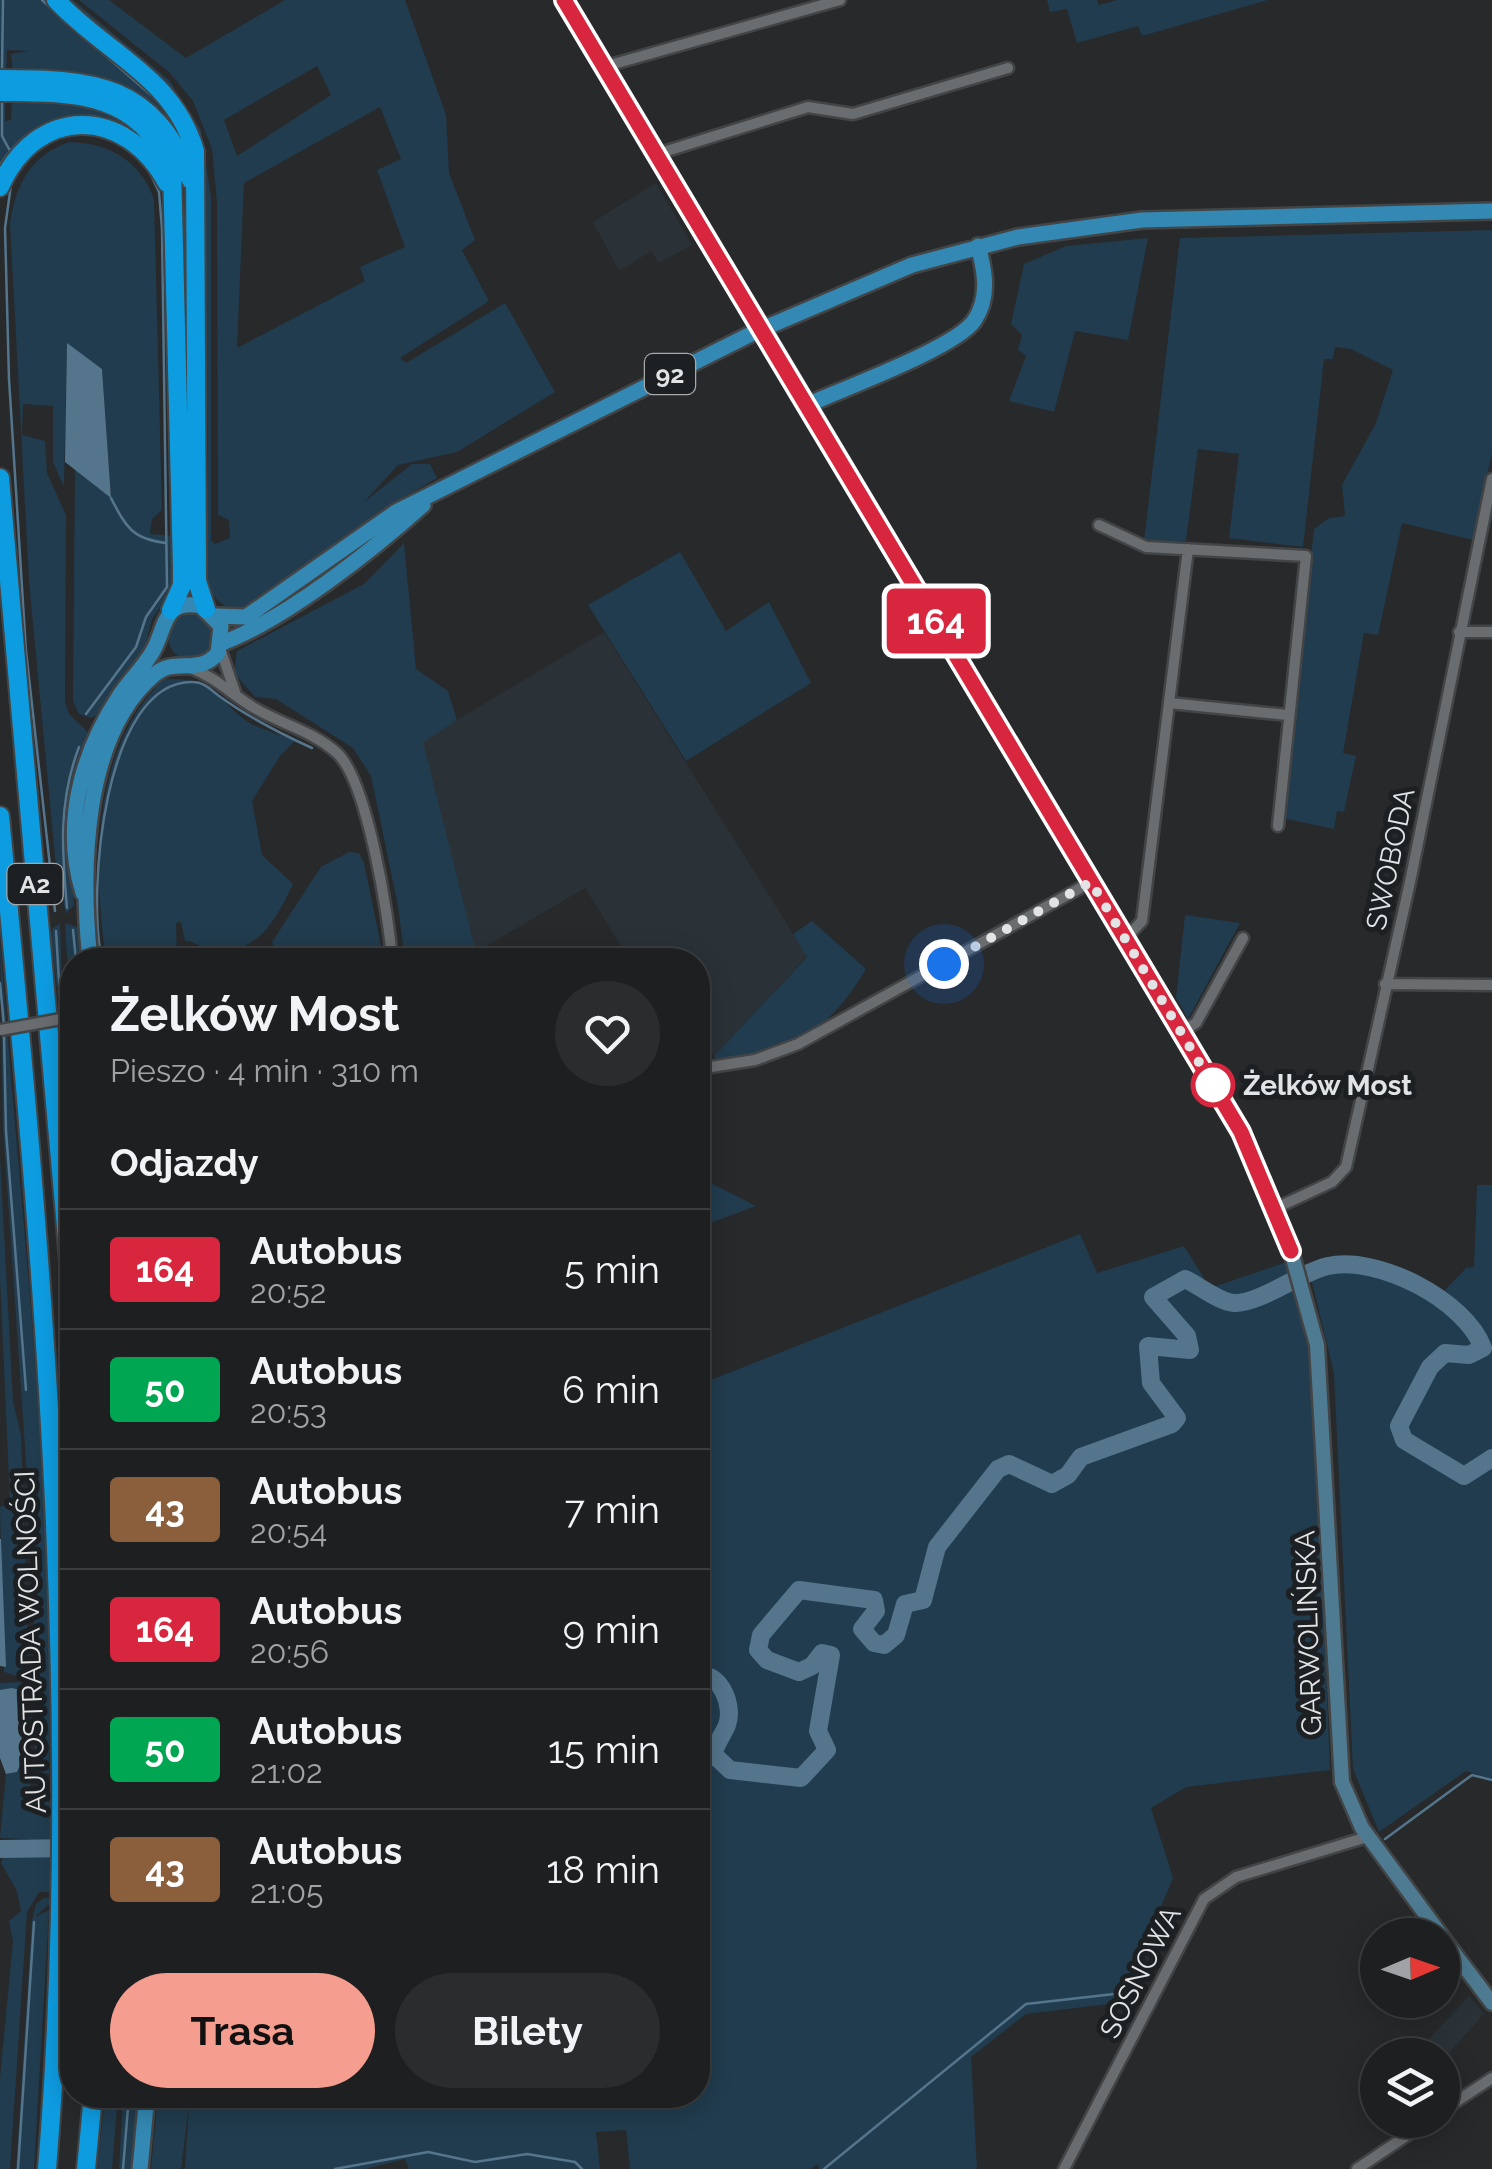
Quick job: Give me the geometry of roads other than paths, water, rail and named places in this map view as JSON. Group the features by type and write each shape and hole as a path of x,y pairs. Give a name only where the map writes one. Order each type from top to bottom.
{"highway":[{"path":"56,0 158,83 179,110 195,151 197,581 211,612"},
{"path":"4,86 78,81 125,95 166,130 195,190"},
{"path":"4,86 79,94 128,112 146,127 166,154 175,179 182,586 172,610"},
{"path":"0,188 29,144 62,128 94,125 120,133 147,151 174,196"},
{"name":"A2","path":"0,478 60,1160"},
{"name":"AUTOSTRADA WOLNOŚCI","path":"0,816 50,1415 60,1728"},
{"name":"AUTOSTRADA WOLNOŚCI","path":"46,2169 60,1952"},
{"path":"86,2169 92,2108"}],"main road":[{"name":"GARWOLIŃSKA","path":"564,0 1241,1132 1276,1208 1306,1300 1323,1398 1337,1754 1346,1795 1367,1837 1428,1918"},
{"name":"92","path":"89,948 73,845 76,801 89,753 172,610 188,604 237,619 260,610 396,512 505,454 796,313 890,273 978,246 1164,218 1492,211"},
{"path":"807,405 965,331 983,302 984,269 978,246"},
{"name":"92","path":"83,892 92,806 109,746 124,716 154,674 209,663 221,646 320,586 394,532 434,495"},
{"path":"211,612 221,646"},
{"path":"158,636 162,651 185,668"},
{"name":"GARWOLIŃSKA","path":"1460,1960 1492,2003"},
{"path":"140,2169 146,2108"}],"street":[{"path":"604,67 840,0"},
{"path":"657,154 808,107 853,114 1008,68"},
{"name":"SWOBODA","path":"1276,1208 1332,1182 1344,1172 1492,479"},
{"path":"1099,524 1146,547 1306,556 1278,826"},
{"path":"1125,939 1142,921 1188,548"},
{"path":"1459,632 1492,632"},
{"path":"221,646 236,692"},
{"path":"185,668 236,692 256,709 330,748 350,770 360,793 390,948"},
{"path":"1169,703 1287,715"},
{"path":"710,1067 755,1060 798,1044 1091,882"},
{"path":"1181,1032 1196,1023 1243,938"},
{"path":"1385,984 1492,985"},
{"path":"0,1030 60,1019"},
{"name":"SOSNOWA","path":"1064,2169 1204,1899 1236,1878 1367,1837"},
{"path":"1460,2099 1492,2078"},
{"path":"1357,2169 1403,2138"}],"waterway":[{"path":"2,71 3,0"},
{"path":"42,0 151,95"},
{"path":"2,99 2,136 9,149"},
{"path":"0,165 27,136 58,120 94,118 132,130"},
{"path":"96,135 112,141"},
{"path":"86,714 136,647 146,617 167,587 162,229 159,192 151,175"},
{"path":"11,185 5,228 9,379 26,651 55,911"},
{"path":"111,498 131,530 166,543"},
{"path":"100,948 97,889 108,796 121,752 139,716 163,691 201,683 252,718 312,748"},
{"path":"67,908 65,807 79,747"},
{"path":"73,930 75,948"},
{"path":"56,931 60,998"},
{"path":"0,983 4,1026"},
{"path":"4,1034 6,1131 26,1390"},
{"path":"710,1678 720,1685 729,1709 727,1725 713,1754 730,1770 801,1778 827,1750 818,1731 831,1655 822,1653 812,1666 799,1672 767,1660 758,1650 761,1635 799,1590 874,1600 876,1611 862,1629 874,1643 884,1645 896,1635 905,1604 923,1600 937,1547 998,1469 1009,1464 1052,1484 1068,1475 1081,1457 1172,1424 1177,1418 1151,1383 1148,1346 1190,1350 1187,1336 1153,1297 1185,1279 1234,1303 1256,1298 1328,1266 1348,1264 1371,1267 1418,1285 1458,1313 1483,1348 1469,1355 1445,1353 1430,1367 1399,1426 1404,1440 1464,1476 1492,1458"},
{"path":"1385,1839 1472,1775 1492,1780"},
{"path":"0,1849 60,1848"},
{"path":"18,2169 34,1922"},
{"path":"824,2169 1026,2004 1132,1992"},
{"path":"123,2169 128,2108"},
{"path":"335,2169 428,2152 475,2162 527,2154 575,2162 582,2169"}],"place":[{"name":"Żelków Most","path":"1213,1085"}]}
